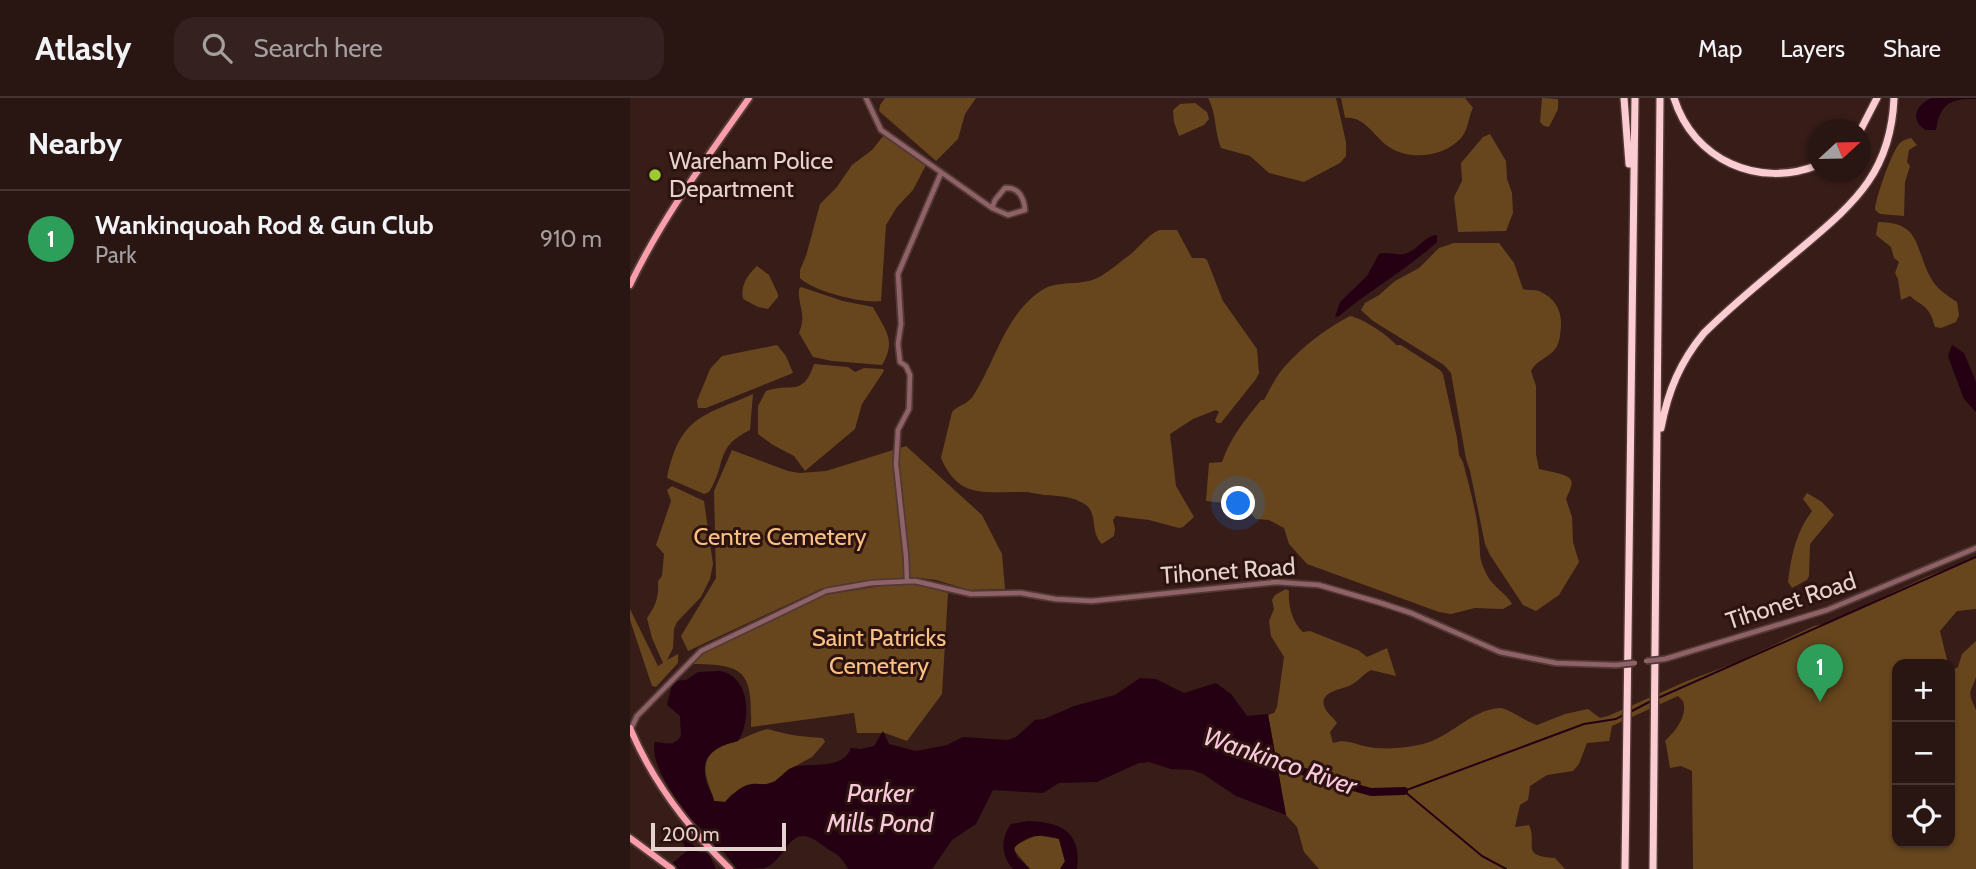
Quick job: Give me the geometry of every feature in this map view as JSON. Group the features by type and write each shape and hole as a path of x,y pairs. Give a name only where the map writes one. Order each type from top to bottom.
{"highway":[{"path":"1624,98 1632,202"},
{"path":"1625,869 1635,98"},
{"path":"1653,869 1660,98"},
{"path":"1674,98 1685,124 1696,139 1711,153 1729,164 1748,171 1773,175 1808,169"},
{"path":"1869,119 1877,98"},
{"path":"1657,449 1669,391 1693,347 1721,316 1844,212 1858,197 1876,169 1885,147 1893,119 1894,98"}],"main road":[{"path":"630,285 649,246 681,193 749,98"},
{"path":"630,730 647,764 674,807 730,869"},
{"path":"630,838 672,869"}],"street":[{"path":"866,98 881,130 941,173 992,208 1008,215 1026,210 1023,198 1017,191 1005,188 992,208"},
{"path":"907,581 896,464 899,424 909,409 911,375 900,362 898,274 941,173"},
{"name":"Tihonet Road","path":"630,730 637,716 709,645 826,591 872,583 907,581 933,584 971,594 1021,593 1075,601 1276,582 1304,582 1411,613 1500,652 1556,663 1616,665 1665,659 1827,610 1976,548"}],"green space":[{"path":"885,98 976,98 965,114 958,139 936,161 879,111"},
{"path":"1208,98 1336,98 1346,142 1346,156 1340,163 1304,182 1269,173 1250,156 1221,148"},
{"path":"1341,98 1465,98 1473,108 1464,134 1454,144 1436,153 1417,155 1389,147 1358,120 1345,118"},
{"path":"1542,98 1558,99 1558,109 1549,127 1540,122"},
{"path":"1195,103 1207,112 1209,119 1204,125 1179,136 1173,110 1180,104"},
{"path":"888,130 926,165 913,190 897,207 886,225 881,301 851,298 815,288 800,278 800,270 820,204 836,188 852,165 872,150"},
{"path":"1490,134 1506,161 1513,213 1506,231 1458,232 1454,197 1462,181 1461,163 1483,137"},
{"path":"1911,138 1917,145 1909,150 1907,162 1910,166 1905,182 1904,216 1880,214 1875,210 1889,165 1900,143"},
{"path":"1878,222 1893,223 1910,232 1932,280 1940,290 1957,302 1959,315 1956,322 1941,328 1935,327 1931,315 1922,305 1910,296 1901,300 1895,273 1899,262 1894,258 1891,247 1876,235"},
{"path":"1159,230 1177,230 1192,258 1207,260 1223,301 1257,349 1259,373 1221,423 1215,420 1219,412 1216,410 1193,419 1170,434 1176,486 1194,517 1179,528 1149,520 1116,516 1113,520 1114,536 1102,544 1096,535 1090,509 1076,500 1028,492 985,492 965,487 956,481 941,458 952,412 973,396 1017,314 1027,302 1046,288 1086,282 1101,276"},
{"path":"1454,243 1499,243 1514,263 1523,289 1539,291 1549,297 1560,315 1561,327 1556,348 1531,371 1536,386 1536,454 1539,469 1563,475 1572,482 1566,499 1572,517 1573,542 1579,562 1559,595 1536,611 1523,605 1485,544 1451,373 1444,365 1373,321 1361,310 1365,303 1395,281 1419,268 1439,248"},
{"path":"757,266 769,275 778,294 768,309 743,299 746,281"},
{"path":"801,287 843,301 873,307 888,335 889,349 882,365 813,357 799,333 802,320 799,296"},
{"path":"1350,316 1374,328 1443,374 1459,455 1475,509 1482,564 1490,579 1512,604 1503,609 1475,608 1451,614 1439,612 1307,564 1289,544 1284,528 1269,520 1256,519 1243,505 1206,501 1209,463 1222,462 1238,430 1261,400 1264,400 1276,378 1295,355"},
{"path":"777,345 786,356 793,373 706,408 698,408 697,401 710,369 722,356"},
{"path":"814,364 848,367 855,372 864,368 884,371 862,404 855,429 805,471 794,456 758,434 758,406 766,391 801,385 810,375"},
{"path":"753,394 750,430 739,436 726,450 709,492 704,494 667,478 679,442 696,421"},
{"name":"Centre Cemetery","path":"906,446 982,515 1002,554 1005,589 969,590 936,580 912,577 849,583 821,589 688,651 681,636 716,578 714,491 732,450 800,473 826,471"},
{"path":"672,486 704,501 713,564 710,579 701,597 677,622 674,629 673,648 667,660 678,654 678,663 656,687 652,686 630,620 630,609 658,666 663,663 647,618 656,601 658,581 662,576 664,554 656,545 671,501 667,490"},
{"path":"1807,493 1822,502 1834,515 1810,544 1807,580 1792,588 1788,582 1793,554 1798,536 1812,511 1803,499"},
{"path":"1976,558 1976,609 1957,611 1940,631 1947,659 1892,659 1892,848 1955,848 1955,668 1962,654 1976,641 1976,677 1970,693 1976,710 1976,869 1693,869 1692,771 1681,766 1670,768 1665,741 1677,728 1684,712 1683,701 1678,696 1612,726 1609,741 1587,743 1579,764 1573,771 1547,775 1530,786 1528,800 1520,805 1515,827 1529,825 1533,852 1555,858 1565,869 1319,869 1304,852 1297,827 1286,815 1268,715 1274,713 1277,707 1284,657 1271,636 1269,621 1274,609 1272,600 1286,589 1289,591 1293,618 1303,632 1310,631 1358,650 1367,657 1387,648 1396,676 1371,670 1352,685 1330,693 1324,704 1337,723 1330,732 1333,743 1347,742 1376,748 1396,748 1433,741 1478,714 1499,708 1537,725 1565,714 1588,709 1600,718 1608,716 1735,663 1814,626 1828,623 1926,577"},
{"name":"Saint Patricks Cemetery","path":"919,584 948,593 942,694 907,741 885,733 857,733 854,713 751,727 750,694 742,675 725,666 692,664 711,647 824,595 881,586"},
{"path":"768,729 823,738 825,742 812,757 775,781 763,785 753,784 731,795 725,802 714,801 707,779 708,757 723,745"},
{"path":"1036,835 1059,839 1065,862 1060,869 1030,869 1014,850 1016,845"}],"water":[{"path":"1931,98 1976,99 1948,104 1940,114 1936,130 1925,130 1916,116 1922,104"},
{"path":"1437,235 1437,242 1425,252 1335,317 1340,302 1367,276 1379,254 1407,253"},
{"path":"1952,345 1964,353 1976,382 1976,412 1964,399 1953,370 1948,356"},
{"name":"Parker Mills Pond","path":"720,671 730,675 743,690 746,711 738,741 718,749 708,758 706,780 714,801 725,802 744,786 774,782 791,768 832,763 840,760 851,748 874,746 883,731 889,744 916,751 947,745 963,737 1008,740 1016,737 1035,720 1115,695 1140,678 1156,679 1184,693 1216,683 1231,694 1247,716 1268,714 1286,815 1236,796 1203,774 1149,762 1139,763 1097,782 1059,783 1043,793 993,790 976,824 952,840 932,869 848,869 836,854 810,837 802,836 795,838 773,863 765,868 737,869 724,852 719,851 711,858 716,869 678,869 671,864 687,851 677,832 680,829 699,852 709,853 715,847 687,814 666,783 656,761 655,742 669,744 681,736 680,716 667,705 673,681 686,680 698,672"},
{"path":"1028,821 1050,824 1066,831 1076,846 1077,869 1060,869 1065,861 1059,839 1040,836 1024,840 1014,848 1017,857 1030,869 1013,869 1004,853 1005,835 1011,824"}],"waterway":[{"name":"Wankinco River","path":"1658,698 1976,557"},
{"name":"Wankinco River","path":"1630,712 1653,700"},
{"name":"Wankinco River","path":"1506,869 1482,856 1404,791 1584,724 1616,719 1625,714"},
{"name":"Wankinco River","path":"1269,759 1371,792 1404,791"}],"place":[{"name":"Wareham Police Department","path":"655,175"},
{"name":"Wankinquoah Rod & Gun Club","path":"1820,702"}]}
